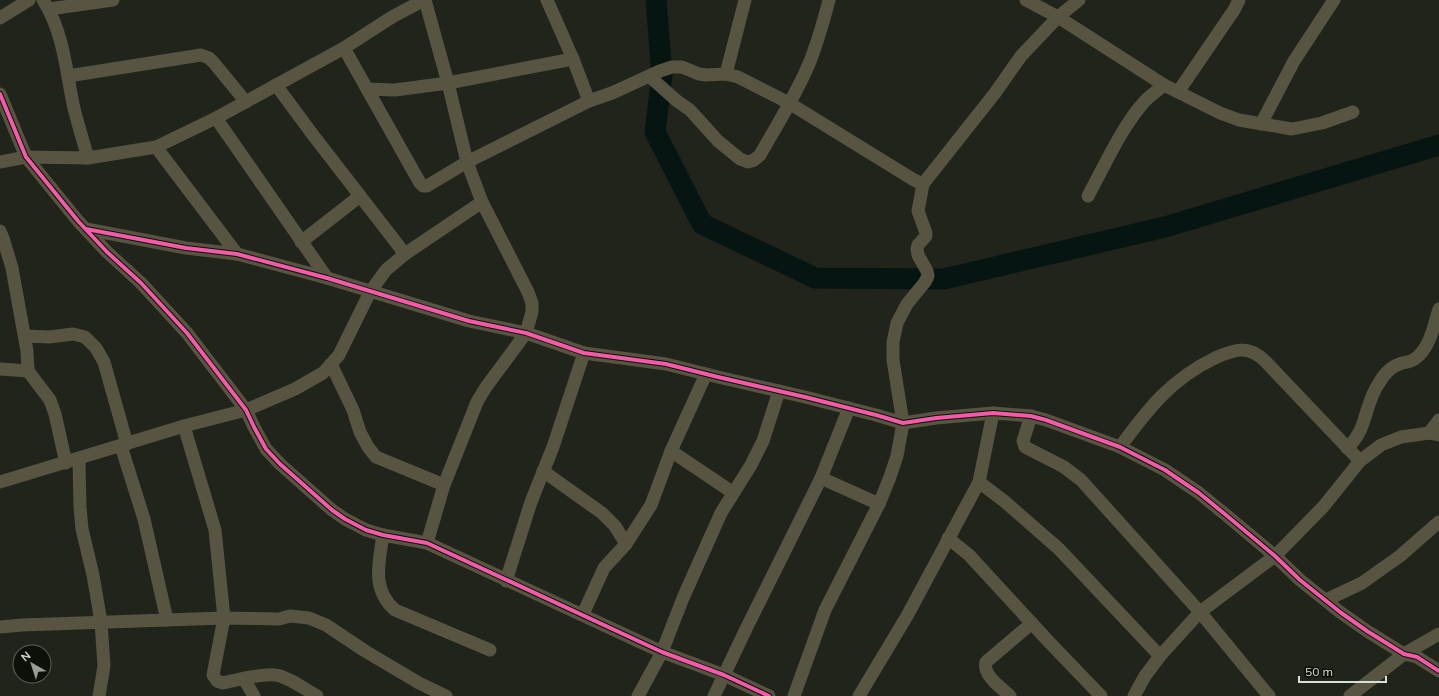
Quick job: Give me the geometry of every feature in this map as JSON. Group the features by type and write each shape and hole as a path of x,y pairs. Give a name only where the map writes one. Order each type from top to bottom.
{"street":[{"path":"0,18 29,0"},
{"path":"88,158 76,116 61,44 46,4 113,0"},
{"path":"0,162 26,157 88,158 156,147 246,102 344,48 392,17 424,0 448,83 467,162 482,202 528,292 532,303 532,312 526,333 486,387 477,402 444,485 427,543"},
{"path":"547,0 573,59 589,102"},
{"path":"726,74 745,0"},
{"path":"649,76 677,101 690,110 718,141 740,159 748,162 754,160 760,156 789,103 810,60 823,25 828,0"},
{"path":"1026,0 1058,17 1164,85 1220,113 1239,120 1292,129 1322,122 1353,112"},
{"path":"794,696 825,610 878,504 890,477 897,456 903,423 893,360 893,342 897,323 907,304 928,276 927,271 918,255 917,249 918,245 926,236 918,211 923,184 1021,56 1058,17 1079,0"},
{"path":"1178,92 1234,10 1239,0"},
{"path":"1261,124 1294,61 1334,0"},
{"path":"344,48 420,183 424,186 427,186 467,162 589,102 672,67 682,67 699,74 726,74 738,77 789,103 914,180 923,184"},
{"path":"68,76 201,55 209,58 214,63 246,102"},
{"path":"367,89 395,90 448,83 573,59"},
{"path":"276,85 313,136 405,254"},
{"path":"1088,196 1124,130 1136,112 1146,100 1164,85"},
{"path":"0,94 26,157 107,252 141,283 187,333 246,410 266,448 280,464 332,510 366,530 383,535 427,543 583,614 662,652 724,675 769,696"},
{"path":"216,118 327,278"},
{"path":"156,147 237,254"},
{"path":"301,242 360,196"},
{"path":"0,482 184,426 246,410 294,389 323,372 339,355 370,292 386,270 405,254 482,202"},
{"path":"86,229 186,248 237,254 327,278 469,321 526,333 584,353 666,364 849,408 903,423 936,418 993,413 1031,416 1120,447 1165,470 1199,493 1276,556 1300,580 1367,631 1404,654 1417,657 1439,672"},
{"path":"0,231 12,268 25,336 28,371 50,400 66,463"},
{"path":"1347,448 1355,441 1360,433 1369,404 1378,383 1392,367 1410,362 1417,358 1424,350 1430,339 1439,309"},
{"path":"25,336 49,337 73,334 85,337 96,348 104,362 144,519 167,620"},
{"path":"1120,447 1137,423 1167,390 1182,377 1200,365 1231,351 1245,350 1257,354 1265,361 1360,462"},
{"path":"506,580 531,502 553,447 584,353"},
{"path":"331,364 353,410 360,432 368,447 376,457 444,485"},
{"path":"0,369 28,371"},
{"path":"583,614 604,568 626,544 652,505 671,451 706,374"},
{"path":"638,696 662,652 683,598 720,512 751,465 763,441 779,391"},
{"path":"714,696 821,478 849,408"},
{"path":"859,696 907,616 979,482 993,413"},
{"path":"1031,416 1023,441 1025,447 1064,467 1081,480 1200,612 1269,696"},
{"path":"1134,696 1145,676 1160,656 1200,612 1276,556 1323,507 1360,462 1381,445 1401,437 1434,434 1439,420"},
{"path":"184,426 214,525 224,618 213,675 218,681 223,683 276,675 317,696"},
{"path":"671,451 732,492"},
{"path":"79,459 82,529 93,575 101,622 104,666 98,696"},
{"path":"543,471 602,513 615,526 626,544"},
{"path":"821,478 878,504"},
{"path":"979,482 1059,549 1160,656"},
{"path":"1326,600 1368,578 1400,556 1439,522"},
{"path":"383,535 378,570 383,596 389,604 395,610 490,650"},
{"path":"948,538 968,555 1101,696"},
{"path":"0,627 224,618 279,619 290,616 309,618 326,625 419,683 446,696"},
{"path":"1010,696 986,671 986,662 1032,623"},
{"path":"1350,696 1404,654 1439,634"},
{"path":"244,679 254,696"}],"waterway":[{"path":"656,0 662,75 655,132 702,224 815,278 944,279 1165,227 1439,145"}],"cycle path":[{"path":"0,94 26,157 78,221 107,252 141,283 187,333 246,410 266,449 280,464 332,510 366,530 383,535 427,543 662,652 724,675 769,696"},
{"path":"86,229 186,248 237,254 327,278 469,321 526,333 584,353 666,364 805,397 903,423 936,418 993,413 1031,416 1046,420 1120,447 1165,470 1199,493 1275,556 1300,580 1340,612 1404,654 1417,657 1439,671"}]}
